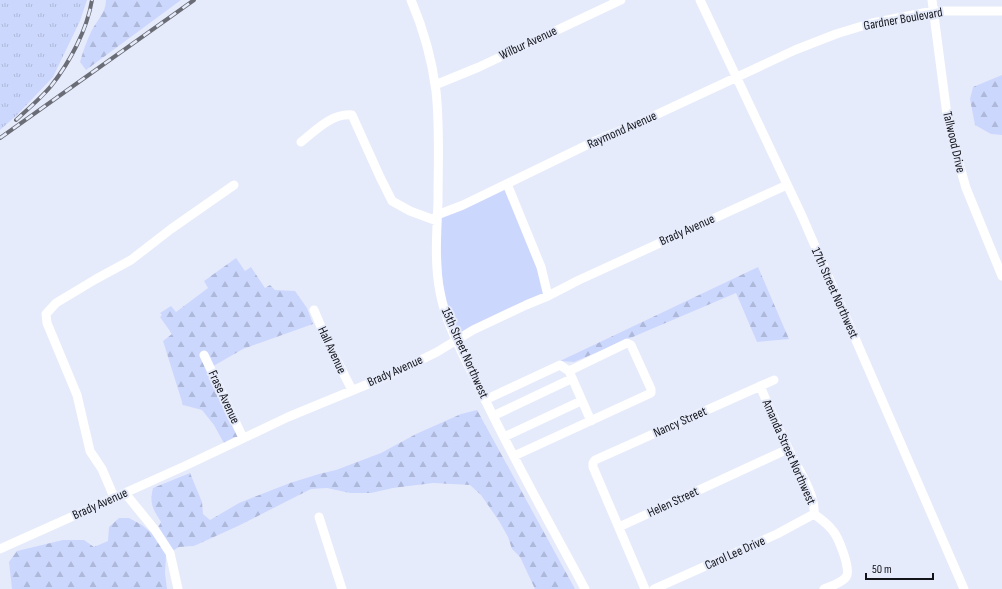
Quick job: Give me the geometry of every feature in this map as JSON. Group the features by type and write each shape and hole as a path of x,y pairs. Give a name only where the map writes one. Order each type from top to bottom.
{"street":[{"name":"15th Street Northwest","path":"411,0 425,40 435,85 438,126 437,275 442,300 456,340 485,400 585,589"},
{"name":"Wilbur Avenue","path":"435,85 479,67 621,0"},
{"name":"17th Street Northwest","path":"700,0 787,185 964,589"},
{"name":"Tallwood Drive","path":"932,0 947,115 954,146 966,188 1002,276"},
{"name":"Gardner Boulevard","path":"808,45 836,34 872,23 933,11 1002,11"},
{"name":"Raymond Avenue","path":"437,218 593,142 632,126 808,45"},
{"path":"301,142 330,120 344,114 352,115 392,200 410,210 437,218"},
{"path":"507,184 541,267 548,296"},
{"path":"114,497 102,470 90,451 77,395 47,323 46,314 56,304 96,279 131,260 171,229 234,185"},
{"name":"Brady Avenue","path":"0,549 288,417 390,375 437,352 473,330 787,185"},
{"name":"Hall Avenue","path":"314,310 327,341 352,390"},
{"path":"493,416 627,343 631,345 651,389 651,393 514,456"},
{"name":"Frase Avenue","path":"204,355 244,438"},
{"path":"485,400 560,365 570,375 591,421"},
{"name":"Nancy Street","path":"619,527 592,467 595,460 774,380"},
{"name":"Amanda Street Northwest","path":"760,386 788,449 810,492 815,508 814,514 838,537 848,570 847,576 843,580 824,589"},
{"path":"504,437 581,401"},
{"name":"Helen Street","path":"619,527 788,449"},
{"path":"125,493 155,530 170,553 178,589"},
{"name":"Carol Lee Drive","path":"654,589 777,534 814,514"},
{"path":"319,517 342,589"},
{"path":"619,527 645,589"}],"green space":[{"path":"0,0 87,0 80,21 53,77 17,115 0,130"},
{"path":"106,0 181,0 86,70 80,62 89,36 106,5"},
{"path":"1002,75 1002,135 991,134 975,125 970,99 973,87"},
{"path":"506,188 539,267 546,295 458,336 443,294 439,217"},
{"path":"236,258 245,271 251,267 265,288 270,285 275,290 295,291 307,308 313,324 243,349 210,368 243,438 226,447 214,425 202,410 183,405 163,341 172,334 160,317 162,315 160,313 171,306 176,312 208,288 204,281"},
{"path":"758,267 789,339 757,342 736,293 574,362 560,361"},
{"path":"477,410 575,589 535,589 520,557 512,549 508,537 499,521 481,495 470,485 433,483 393,488 371,493 350,493 327,488 311,489 238,526 194,546 179,547 166,555 165,573 167,589 12,589 9,562 17,551 63,540 84,540 94,547 108,541 109,527 119,518 129,518 142,525 154,535 161,522 152,506 151,498 153,488 190,473 202,502 203,514 210,520 239,503 290,483 336,470 381,453 416,434 461,414"}],"railway":[{"path":"16,120 47,90 65,67 82,34 92,0"},
{"path":"0,138 194,0"}]}
